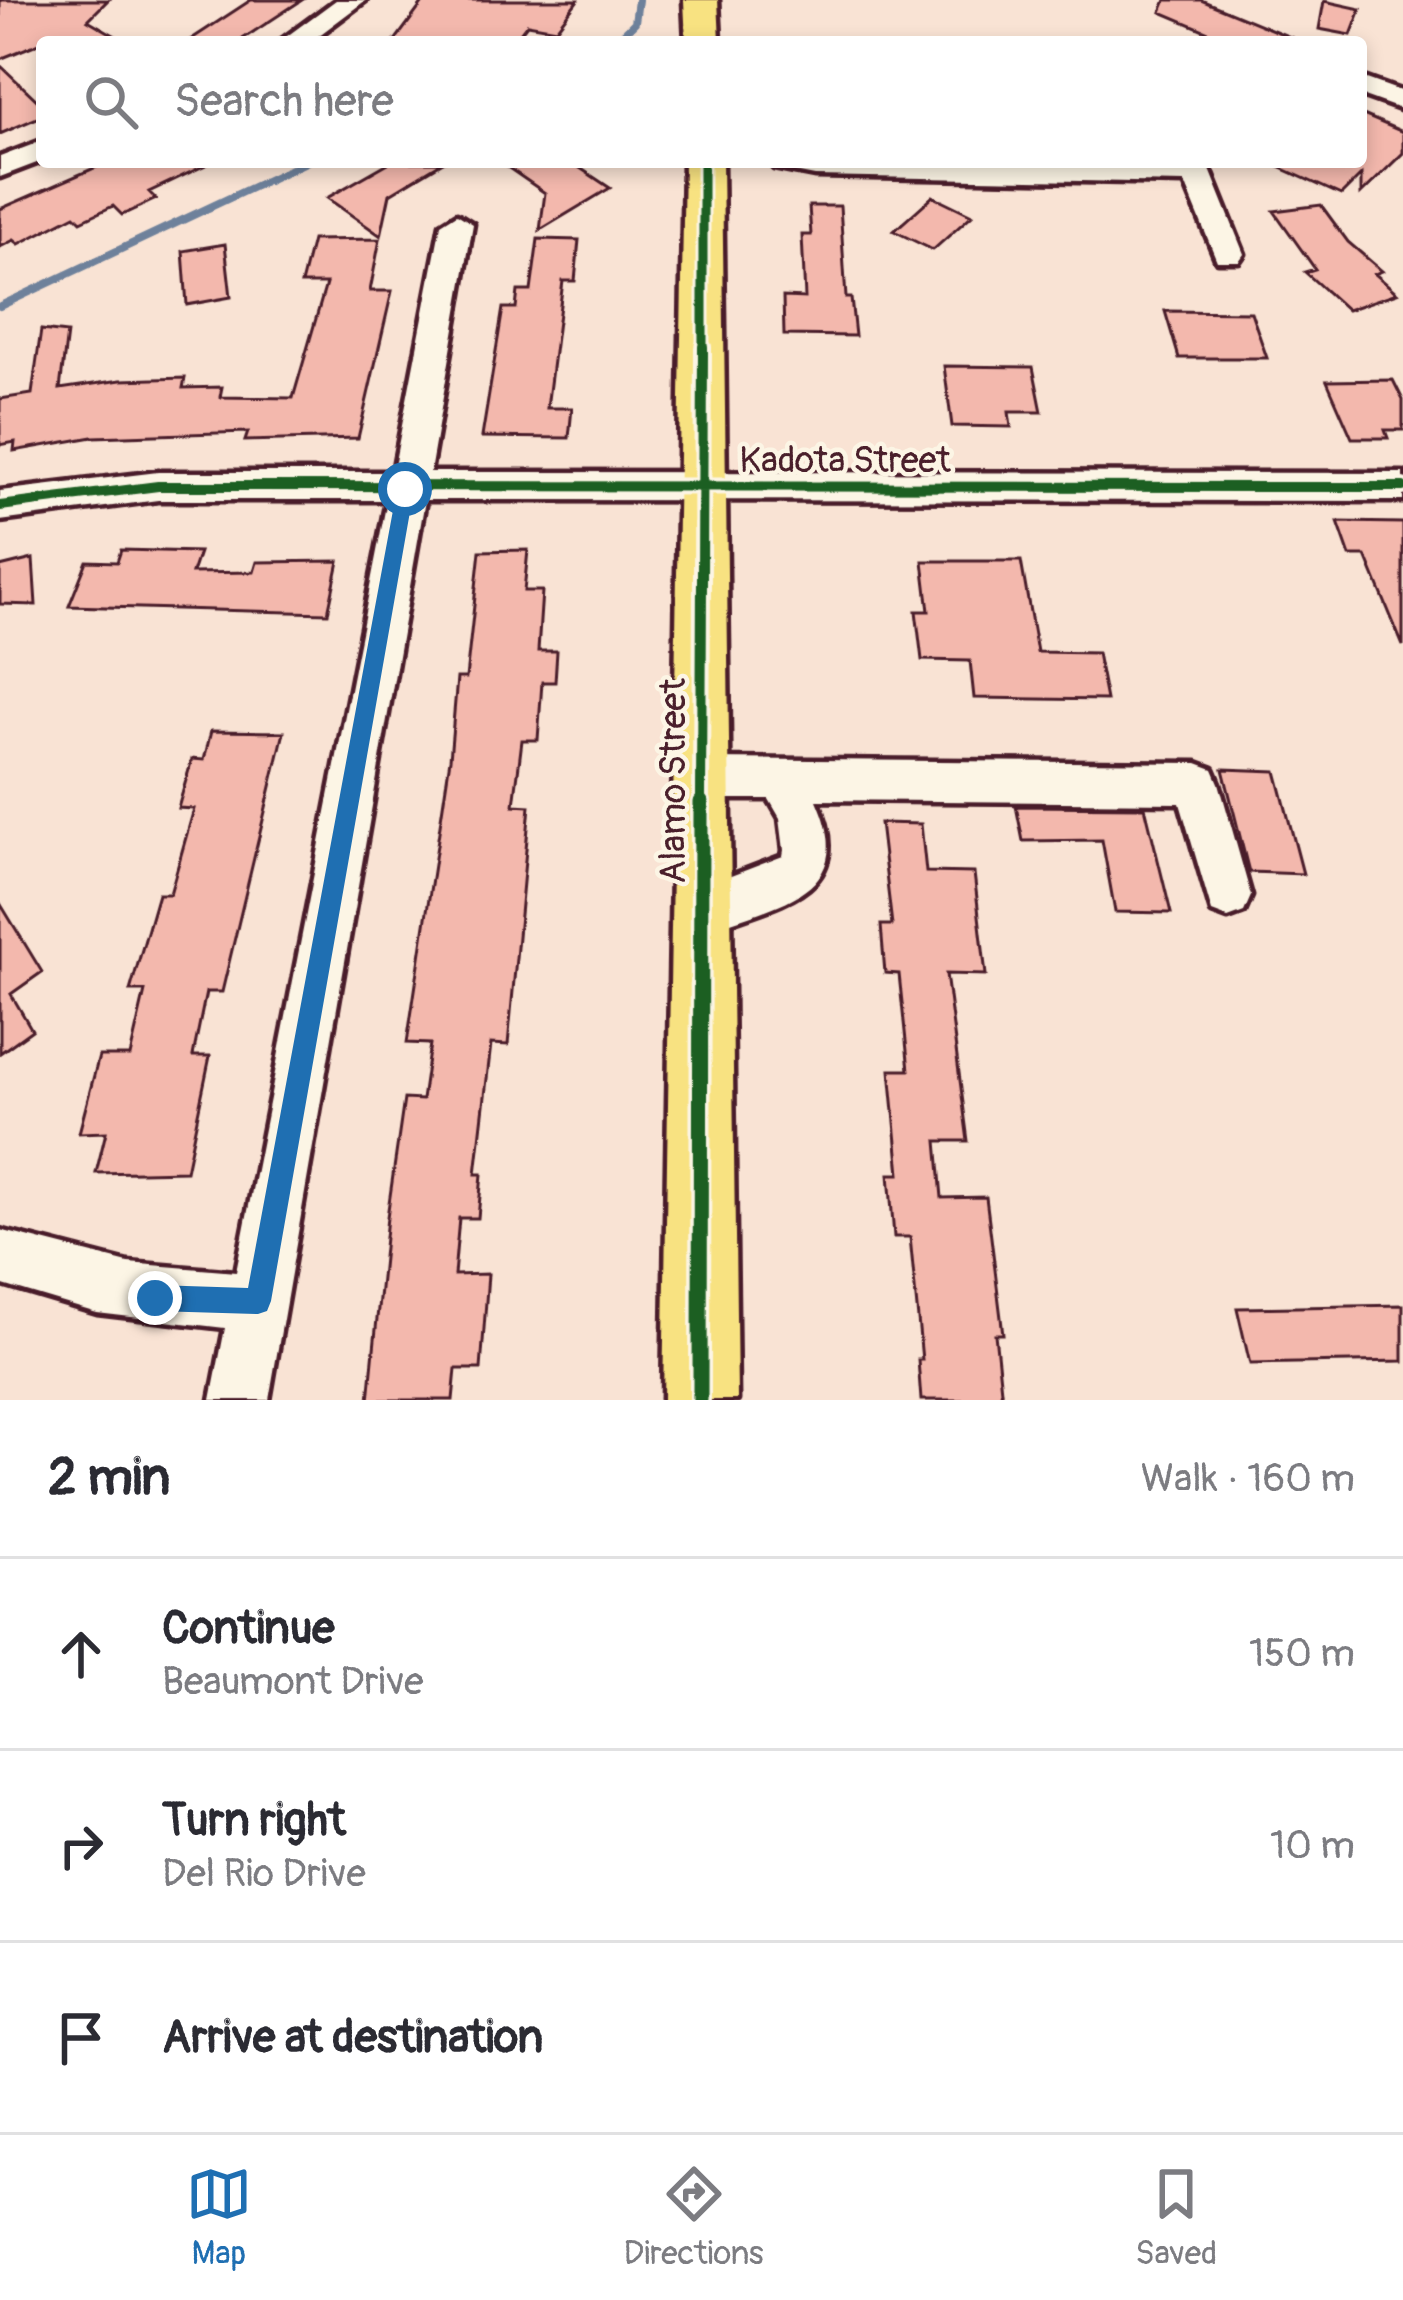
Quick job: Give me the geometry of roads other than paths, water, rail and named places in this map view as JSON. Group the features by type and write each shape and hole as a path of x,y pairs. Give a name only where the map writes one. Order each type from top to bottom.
{"main road":[{"path":"701,0 704,36"},
{"name":"Alamo Street","path":"700,1400 703,168"}],"street":[{"path":"301,36 353,0"},
{"path":"1367,87 1403,102"},
{"path":"0,168 36,153"},
{"path":"1194,168 1228,254"},
{"path":"240,1400 457,224"},
{"name":"Kadota Street","path":"0,506 158,486 1403,488"},
{"path":"702,779 1197,783 1228,896"},
{"path":"701,910 799,871 806,863 801,807 780,779"},
{"path":"0,1257 63,1280 155,1298 258,1301"}],"waterway":[{"path":"621,36 635,22 638,0"},
{"path":"0,306 293,168"}]}
